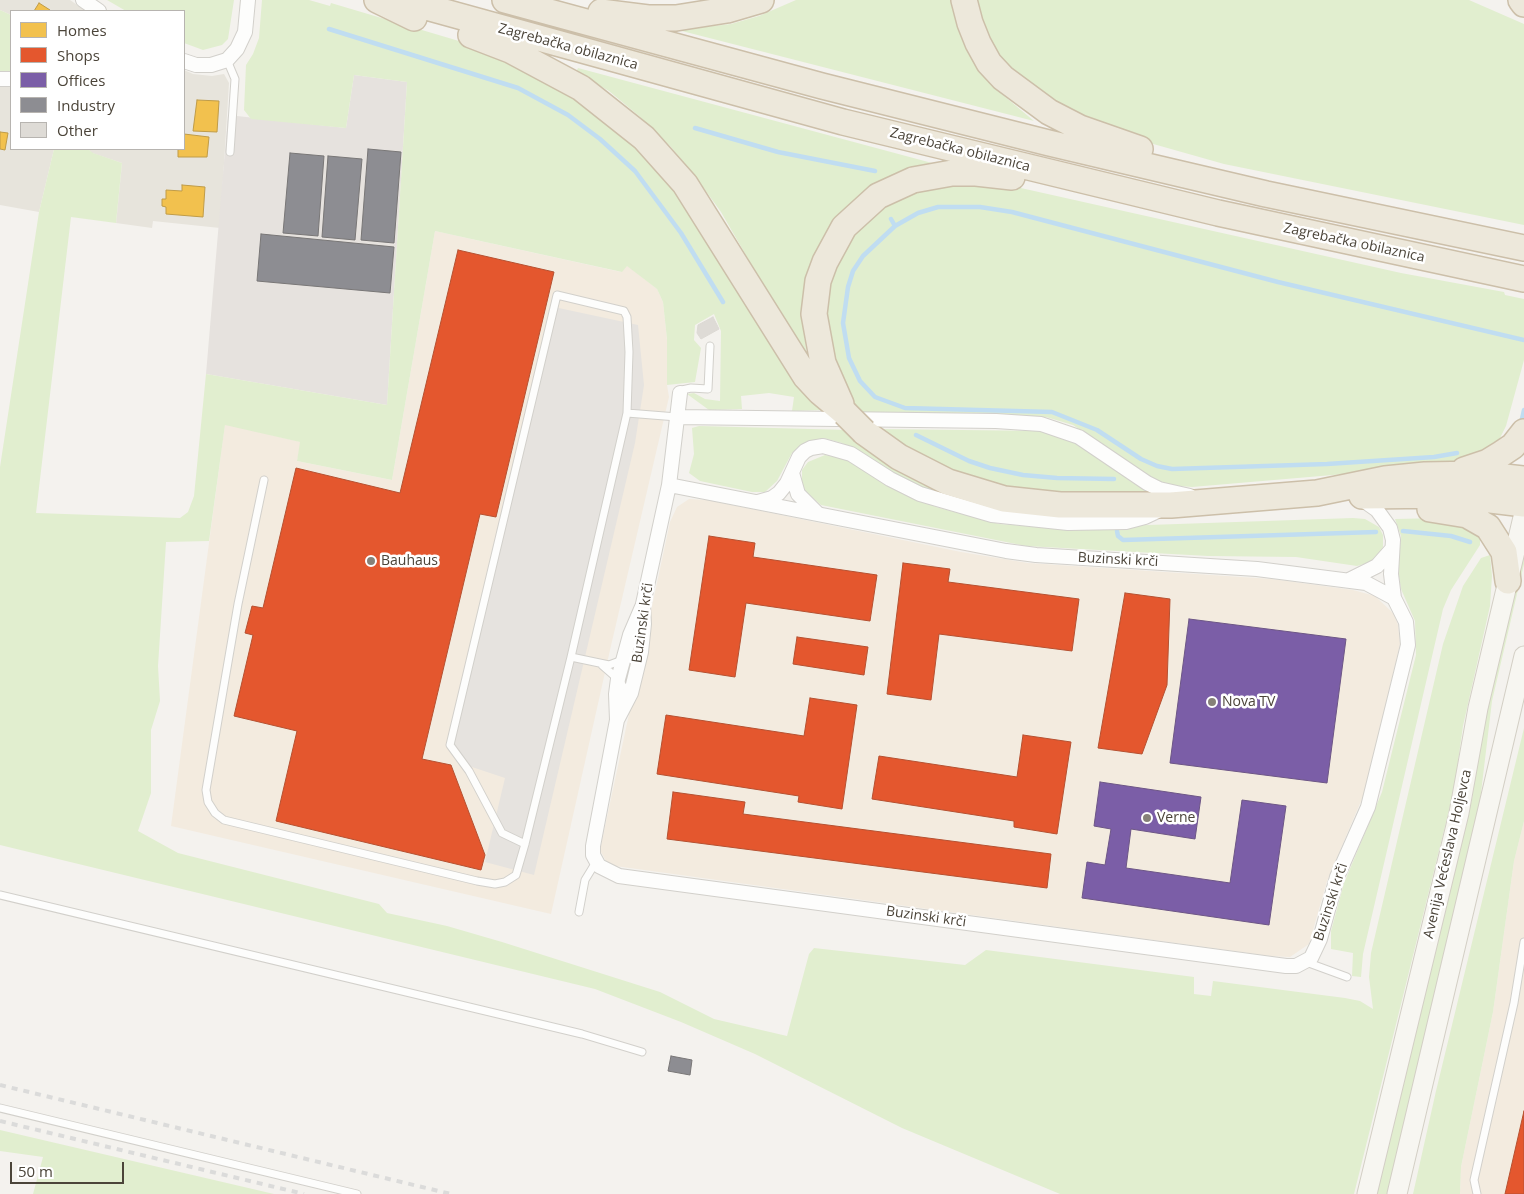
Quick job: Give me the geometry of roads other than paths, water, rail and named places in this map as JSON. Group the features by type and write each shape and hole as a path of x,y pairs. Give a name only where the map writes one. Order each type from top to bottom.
{"highway":[{"path":"377,0 404,15 484,39 510,50 581,88 626,122 666,161 685,184 806,377 864,432 885,448 917,467 948,482 1004,499 1060,505 1171,504 1317,493 1385,479 1445,474 1478,474 1524,479"},
{"name":"Zagrebačka obilaznica","path":"401,0 842,122 1218,213 1520,278"},
{"name":"Zagrebačka obilaznica","path":"506,0 822,86 1266,194 1523,248"},
{"path":"552,0 604,12 657,18 701,15 761,0"},
{"path":"964,0 972,30 990,63 1003,78 1041,107 1080,128 1114,141 1232,174 1266,194"},
{"path":"1521,0 1524,4"},
{"path":"845,413 822,363 814,314 815,298 818,280 834,244 844,228 878,196 899,185 930,175 976,173 1008,176 1182,216 1218,213"},
{"path":"1445,474 1488,462 1513,446 1524,432"},
{"path":"1317,493 1358,496 1449,495 1524,504"},
{"path":"1385,496 1414,507 1457,512 1479,520 1488,527 1499,542 1507,564 1508,581"}],"main road":[{"name":"Avenija Većeslava Holjevca","path":"1367,1194 1459,814 1478,708 1524,513"},
{"name":"Avenija Većeslava Holjevca","path":"1397,1194 1524,656"}],"street":[{"path":"83,0 98,10"},
{"path":"185,61 196,65 211,65 227,60 237,49 245,32 248,0"},
{"name":"Buzinski krči","path":"669,485 977,546 1036,555 1221,566 1347,580 1377,587 1394,598 1406,622 1408,645 1368,807 1337,877 1316,951 1306,962 1286,966 619,876 603,870 596,862 593,846 617,720 628,703 641,652 644,624 643,604 669,485 680,393"},
{"path":"678,417 996,421 1041,424 1079,437 1131,474 1159,489 1218,500"},
{"path":"758,502 766,501 779,493 804,451 823,446 850,454 890,479 920,494 992,515 1023,520 1068,523 1126,522 1145,517 1171,504"},
{"path":"792,473 798,494 818,513"},
{"path":"1358,496 1369,502 1386,520 1392,534 1394,598"},
{"path":"1347,580 1377,566 1392,549"},
{"path":"617,720 618,679 622,661 643,604"}],"lane":[{"path":"227,60 235,79 230,152"},
{"path":"264,480 238,604 206,790 208,802 215,813 224,820 495,884 505,882 516,874 525,844 571,657 627,413 629,352 627,317 624,311 557,295 450,745 469,771 502,834 525,844"},
{"path":"680,393 682,390 691,388 708,389 710,346"},
{"path":"627,413 678,417"},
{"path":"571,657 602,665 622,661 641,652"},
{"path":"602,665 618,679 625,689 628,703"},
{"path":"579,912 585,880 596,862"},
{"path":"0,895 582,1034 642,1052"},
{"path":"1477,1194 1474,1180 1514,1003 1524,942"},
{"path":"1306,962 1347,977"},
{"path":"0,1108 357,1194"}],"waterway":[{"path":"329,29 518,88 568,115 600,139 635,171 681,233 723,302"},
{"path":"695,128 778,152 875,171"},
{"path":"1457,453 1434,457 1327,464 1172,469 1157,466 1141,459 1097,430 1052,412 905,408 875,397 860,381 849,358 843,323 848,287 853,271 863,256 895,226 918,213 938,207 980,207 1012,212 1278,282 1524,340"},
{"path":"891,219 895,226"},
{"path":"1522,419 1524,410"},
{"path":"916,435 969,461 990,468 1023,475 1057,478 1114,479"},
{"path":"1117,531 1118,536 1123,540 1376,532"},
{"path":"1403,531 1451,536 1470,542"}],"railway":[{"path":"0,1085 451,1194"},
{"path":"0,1121 304,1194"}],"place":[{"name":"Bauhaus","path":"371,561"},
{"name":"Nova TV","path":"1212,702"},
{"name":"Verne","path":"1147,818"}]}
